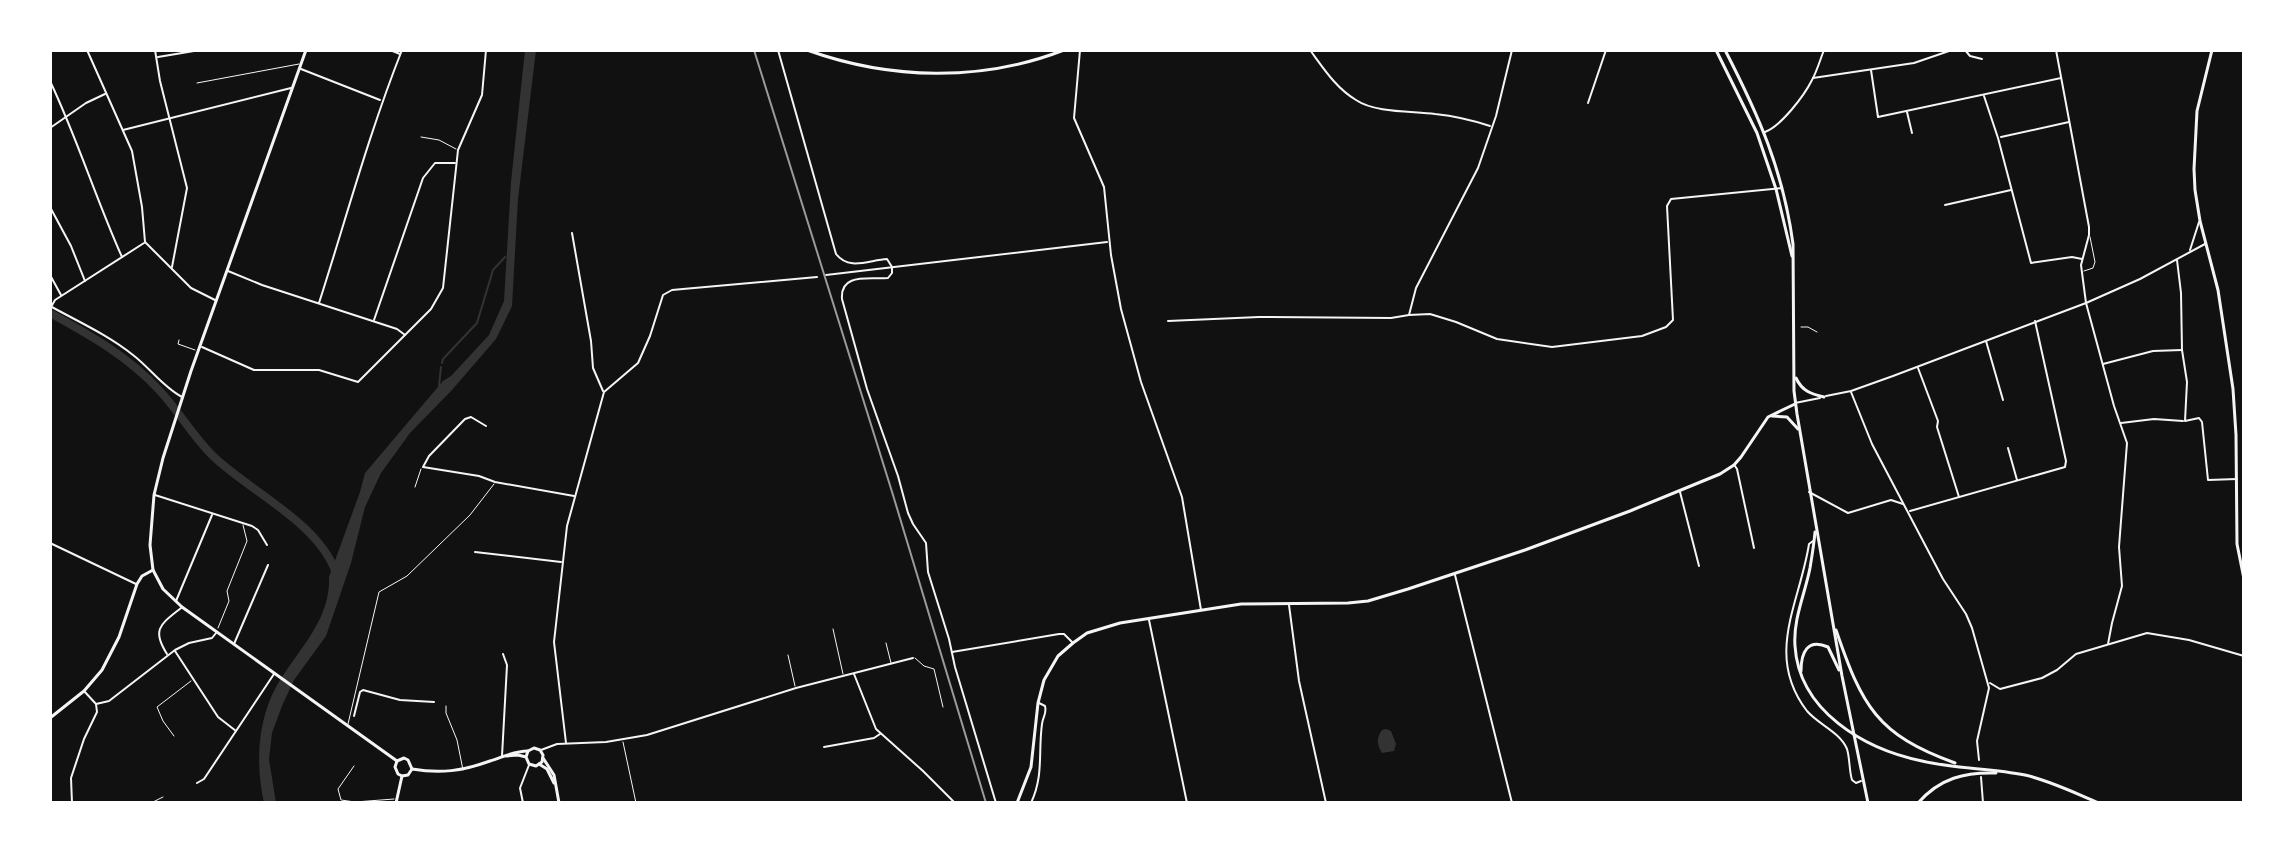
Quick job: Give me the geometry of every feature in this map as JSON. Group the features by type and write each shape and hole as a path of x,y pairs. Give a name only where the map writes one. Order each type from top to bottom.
{"main road":[{"path":"306,50 182,397 154,495 150,545 153,570 163,589 182,607 397,761"},
{"path":"807,50 876,68 938,73 1013,66 1064,50"},
{"path":"1716,50 1757,133 1776,189 1793,260"},
{"path":"2212,50 2201,92 2195,138 2195,190 2227,339 2233,389 2237,544 2244,579"},
{"path":"1719,56 1726,51 1747,93 1765,132 1783,188 1792,235 1795,403 1842,676 1868,803"},
{"path":"1740,95 1747,93"},
{"path":"1757,133 1765,132"},
{"path":"1768,163 1778,167"},
{"path":"1794,373 1803,389 1824,397"},
{"path":"1017,803 1031,767 1042,685 1052,665 1087,633 1149,618 1250,603 1368,601 1455,573 1525,550 1720,474 1734,465 1768,417 1795,403"},
{"path":"1768,417 1787,417 1799,429"},
{"path":"1815,528 1795,648 1801,674 1812,696 1832,718 1847,730 1880,747 1921,761 2011,773 2057,785 2099,803"},
{"path":"50,718 84,691 102,670 112,654 137,584 142,576 153,570"},
{"path":"1833,621 1853,679 1869,707 1892,731 1914,747 1962,766"},
{"path":"1801,674 1804,652 1818,644 1832,652 1842,676"},
{"path":"412,769 442,773 463,770 515,751 534,748 540,750 554,775 559,803"},
{"path":"528,751 526,757 529,764 539,764 547,769 557,789"},
{"path":"502,757 526,757"},
{"path":"539,764 543,758"},
{"path":"397,761 408,760 412,769"},
{"path":"397,761 396,771 402,776 408,775 412,769"},
{"path":"1918,803 1936,786 1955,776 1977,772 2011,773"},
{"path":"396,801 402,776"}],"street":[{"path":"87,50 132,151 140,190 145,242 196,292 216,300"},
{"path":"155,50 187,188 172,270"},
{"path":"156,57 200,50"},
{"path":"319,303 382,101 401,52 390,50"},
{"path":"199,348 254,370 319,370 355,382 363,378 431,309 443,288 458,150 482,95 486,50"},
{"path":"778,50 836,254 850,264 887,259 892,267 888,278 848,282 841,296 867,389 908,513 926,543 927,567 996,803"},
{"path":"1085,50 1080,52 1074,118 1104,187 1109,242 1121,309 1141,382 1182,497 1201,610"},
{"path":"1310,50 1328,75 1359,102 1372,107 1451,116 1491,126"},
{"path":"1409,315 1416,288 1478,168 1512,50"},
{"path":"1588,103 1606,50"},
{"path":"1765,132 1780,123 1813,78 1824,50"},
{"path":"1965,50 1970,56 1982,59"},
{"path":"1813,78 1924,61 1949,51"},
{"path":"2056,51 2087,209 2089,235 2081,272 2086,303 2127,443 2119,547 2122,586 2108,644"},
{"path":"300,66 382,101"},
{"path":"1871,70 1878,117 2062,78"},
{"path":"50,81 122,257"},
{"path":"123,130 292,88"},
{"path":"50,128 106,93"},
{"path":"1983,95 2013,190 2031,263 2072,257 2083,259"},
{"path":"1907,111 1912,133"},
{"path":"1998,138 2070,122"},
{"path":"374,320 423,178 435,163 456,164"},
{"path":"1168,321 1259,317 1391,318 1430,314 1497,339 1552,347 1642,336 1662,329 1673,320 1667,206 1671,199 1783,188"},
{"path":"1945,205 2013,190"},
{"path":"50,207 85,281"},
{"path":"2188,252 2200,221"},
{"path":"572,233 593,368 604,392"},
{"path":"145,242 50,307 117,344 182,397"},
{"path":"826,275 1109,242"},
{"path":"1795,403 1851,391 2086,303 2140,279 2206,243"},
{"path":"2177,259 2187,382 2185,421"},
{"path":"227,271 374,320 405,335"},
{"path":"50,275 62,296"},
{"path":"566,743 554,642 561,562 574,496 604,392 638,363 663,295 683,289 817,277"},
{"path":"1908,511 2062,468 2066,464 2035,321"},
{"path":"1985,340 2003,400"},
{"path":"2102,364 2153,351 2182,350"},
{"path":"1918,367 1938,421 1937,427 1959,497"},
{"path":"1851,391 1872,444 1943,579 1966,614 1989,682 1977,741 1979,760"},
{"path":"486,426 467,417 429,456 423,467 574,496"},
{"path":"2120,423 2199,418 2208,480 2237,479"},
{"path":"2008,448 2017,481"},
{"path":"1734,465 1754,548"},
{"path":"1680,491 1699,566"},
{"path":"1891,500 1897,491"},
{"path":"1809,492 1848,513 1891,500 1903,504"},
{"path":"154,495 255,527 267,545"},
{"path":"176,602 212,514"},
{"path":"1814,540 1809,544 1787,629 1789,673 1808,711 1846,746 1852,780 1856,783 1863,781"},
{"path":"50,543 137,584"},
{"path":"475,552 561,562"},
{"path":"234,644 268,565"},
{"path":"1455,573 1512,803"},
{"path":"1289,604 1299,681 1326,803"},
{"path":"168,655 159,640 159,628 182,607"},
{"path":"1149,618 1187,803"},
{"path":"96,704 109,701 175,650 212,638 216,632"},
{"path":"1989,693 2042,678 2076,654 2147,633 2189,640 2244,656"},
{"path":"952,652 1059,634 1064,634 1073,643"},
{"path":"175,650 218,717 236,731"},
{"path":"502,757 507,665 503,654"},
{"path":"540,750 566,743 622,740 665,730 796,688 913,658"},
{"path":"854,673 876,729 955,803"},
{"path":"197,783 204,779 275,674"},
{"path":"1989,682 2000,689"},
{"path":"354,716 363,690 400,700 434,702"},
{"path":"72,803 71,778 84,739 97,714 96,704 84,691"},
{"path":"1031,803 1040,778 1042,723 1047,711 1045,706 1038,703"},
{"path":"824,747 874,738 881,733"},
{"path":"523,803 520,788 529,764"},
{"path":"1981,777 1983,803"}],"lane":[{"path":"2056,51 2062,50"},
{"path":"197,83 300,66"},
{"path":"421,137 439,140 458,150"},
{"path":"2081,272 2093,268 2095,262 2089,235"},
{"path":"1801,327 1817,332"},
{"path":"179,340 178,344 199,348"},
{"path":"415,487 423,467"},
{"path":"348,725 379,592 407,576 470,515 495,482"},
{"path":"216,632 229,601 227,591 247,541 242,522"},
{"path":"833,629 843,675"},
{"path":"886,643 891,663"},
{"path":"788,655 796,688"},
{"path":"913,658 934,669 943,707"},
{"path":"174,736 157,707 194,679"},
{"path":"446,706 463,770"},
{"path":"622,740 636,803"},
{"path":"354,766 338,789 341,800 396,801"},
{"path":"151,803 163,797"}],"shaded area":[{"path":"525,50 536,50 518,199 512,306 496,339 410,433 381,473 365,507 351,563 326,636 294,680 272,733 269,759 276,803 264,803 260,747 264,719 273,693 324,609 329,577 365,473 443,381 489,335 504,301 511,182"},
{"path":"1382,730 1391,731 1396,744 1394,751 1382,753 1378,739"}],"waterway":[{"path":"442,363 477,323 493,270 505,257"},
{"path":"50,313 108,347 135,367 166,398 214,457 282,509 315,539 336,573"},
{"path":"439,386 441,367"}],"railway":[{"path":"754,50 986,803"}]}
